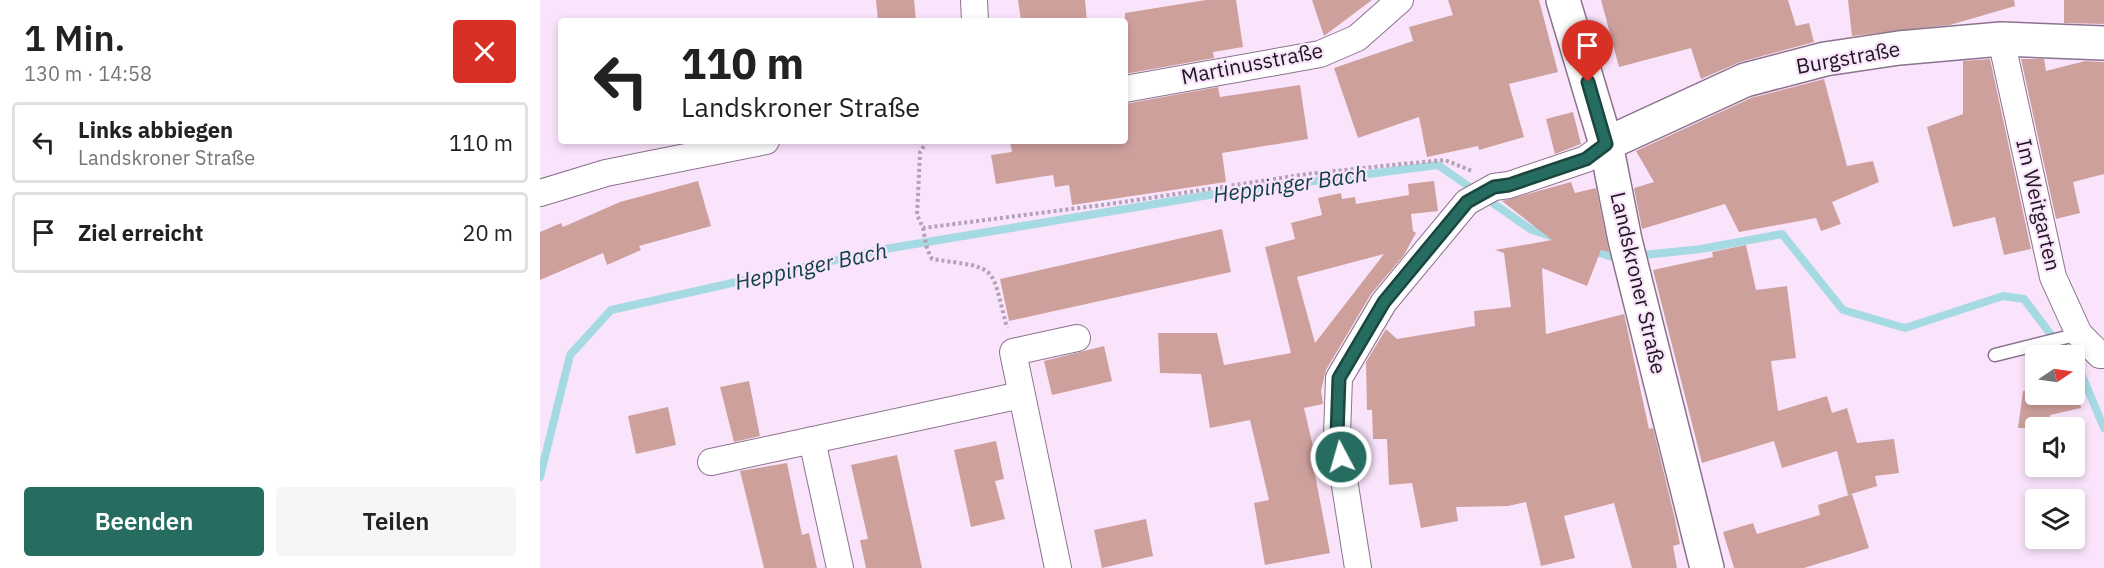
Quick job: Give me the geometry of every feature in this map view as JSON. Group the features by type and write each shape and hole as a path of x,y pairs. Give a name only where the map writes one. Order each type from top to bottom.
{"main road":[{"name":"Landskroner Straße","path":"1563,0 1606,144 1625,240 1707,568"},
{"name":"Burgstraße","path":"1606,144 1745,80 1825,59 1899,48 2001,39 2104,43"}],"street":[{"path":"974,0 975,18"},
{"name":"Martinusstraße","path":"1128,88 1320,54 1357,38 1400,0"},
{"name":"Im Weitgarten","path":"2001,39 2053,277 2079,334 2100,355 2104,355"},
{"path":"540,193 606,173 751,144"},
{"path":"1358,568 1337,435 1339,378 1384,302 1467,202 1501,186 1586,159 1606,144"},
{"path":"1058,568 1013,352 1077,338"},
{"path":"711,462 1021,395"},
{"path":"812,440 840,568"}],"lane":[{"path":"1995,354 2079,334"}],"path":[{"path":"925,144 920,152 916,215 923,228 927,249 932,260 983,267 993,274 1013,352"},
{"path":"923,228 1110,204 1307,174 1445,160 1501,186"}],"building":[{"path":"876,0 914,0 916,18 878,18"},
{"path":"1018,0 1085,0 1087,18 1021,18"},
{"path":"1206,0 1236,0 1243,47 1213,52 1214,58 1128,73 1128,18 1125,18 1125,13"},
{"path":"1312,0 1372,0 1324,36"},
{"path":"1448,0 1539,0 1558,72 1509,84 1524,137 1479,150 1478,146 1427,157 1419,117 1358,138 1334,68 1413,41 1409,27 1453,15"},
{"path":"1601,0 1788,0 1796,26 1809,23 1814,42 1740,62 1701,79 1691,48 1619,67"},
{"path":"1848,0 2014,0 2015,6 1950,25 1852,36"},
{"path":"2064,0 2104,0 2104,24 2064,23"},
{"path":"1990,59 2031,249 2004,255 1995,217 1953,227 1927,127 1963,114 1963,61"},
{"path":"2021,59 2044,59 2046,71 2085,61 2104,62 2104,174 2073,182 2080,213 2056,219"},
{"path":"1824,79 1847,166 1873,161 1879,182 1832,202 1841,224 1821,231 1816,218 1739,232 1725,204 1642,229 1634,188 1654,182 1636,151 1751,98"},
{"path":"1300,85 1308,139 1222,153 1226,182 1072,205 1069,185 1055,187 1053,175 996,184 991,155 1012,152 1011,144 1128,144 1128,103 1218,87 1220,97"},
{"path":"1573,112 1581,144 1555,154 1546,119"},
{"path":"698,181 711,226 639,246 641,250 607,265 603,253 540,280 540,232 561,223 563,227 620,202"},
{"path":"1434,181 1438,211 1411,214 1413,231 1416,233 1404,255 1371,294 1326,370 1321,391 1323,404 1304,408 1316,459 1312,459 1330,553 1265,565 1254,503 1269,500 1250,420 1210,428 1201,374 1160,373 1158,333 1217,333 1224,365 1291,353 1265,247 1295,239 1291,223 1322,215 1318,198 1341,193 1342,199 1355,197 1356,204 1409,195 1408,184","holes":["1384,254 1315,343 1297,277"]},
{"path":"1571,182 1575,193 1596,188 1609,252 1601,250 1587,286 1542,268 1546,334 1624,314 1649,429 1653,428 1674,515 1680,544 1673,546 1677,568 1632,568 1614,503 1564,516 1575,558 1541,566 1526,502 1508,506 1456,507 1458,521 1421,528 1412,483 1389,485 1387,439 1373,439 1372,410 1367,410 1366,362 1386,329 1397,339 1475,326 1474,311 1511,307 1504,253 1495,250 1552,240 1502,201"},
{"path":"1222,229 1231,272 1009,321 1000,279"},
{"path":"1746,245 1756,290 1787,286 1796,358 1771,361 1778,411 1827,396 1832,413 1847,408 1857,443 1894,439 1899,473 1875,476 1877,486 1848,495 1837,451 1782,468 1774,441 1702,463 1653,270 1713,257 1712,252"},
{"path":"1104,346 1112,381 1052,395 1044,361"},
{"path":"749,381 760,436 734,442 720,387"},
{"path":"2023,391 2025,391 2025,405 2080,405 2081,408 2050,415 2050,417 2025,417 2025,428 2018,428"},
{"path":"668,407 676,445 636,454 628,416"},
{"path":"996,441 1004,479 995,481 1005,519 971,527 954,450"},
{"path":"897,455 922,568 866,568 860,540 868,539 851,465"},
{"path":"787,463 802,535 809,533 817,568 764,568 740,471"},
{"path":"1852,494 1869,548 1804,568 1734,568 1723,532 1753,523 1757,534 1820,515 1818,505"},
{"path":"1146,519 1153,556 1102,568 1094,530"}],"waterway":[{"name":"Heppinger Bach","path":"540,477 570,355 611,310 885,249 1221,193 1438,165 1530,229 1553,237"},
{"name":"Heppinger Bach","path":"1634,256 1701,249 1782,234 1843,310 1905,328 2003,296 2024,299 2059,345"},
{"name":"Heppinger Bach","path":"1591,250 1621,258"},
{"name":"Heppinger Bach","path":"2085,383 2104,428"}],"route":[{"path":"1341,457 1337,435 1339,378 1384,302 1467,202 1494,187 1509,185 1586,159 1606,144 1588,82"}]}
